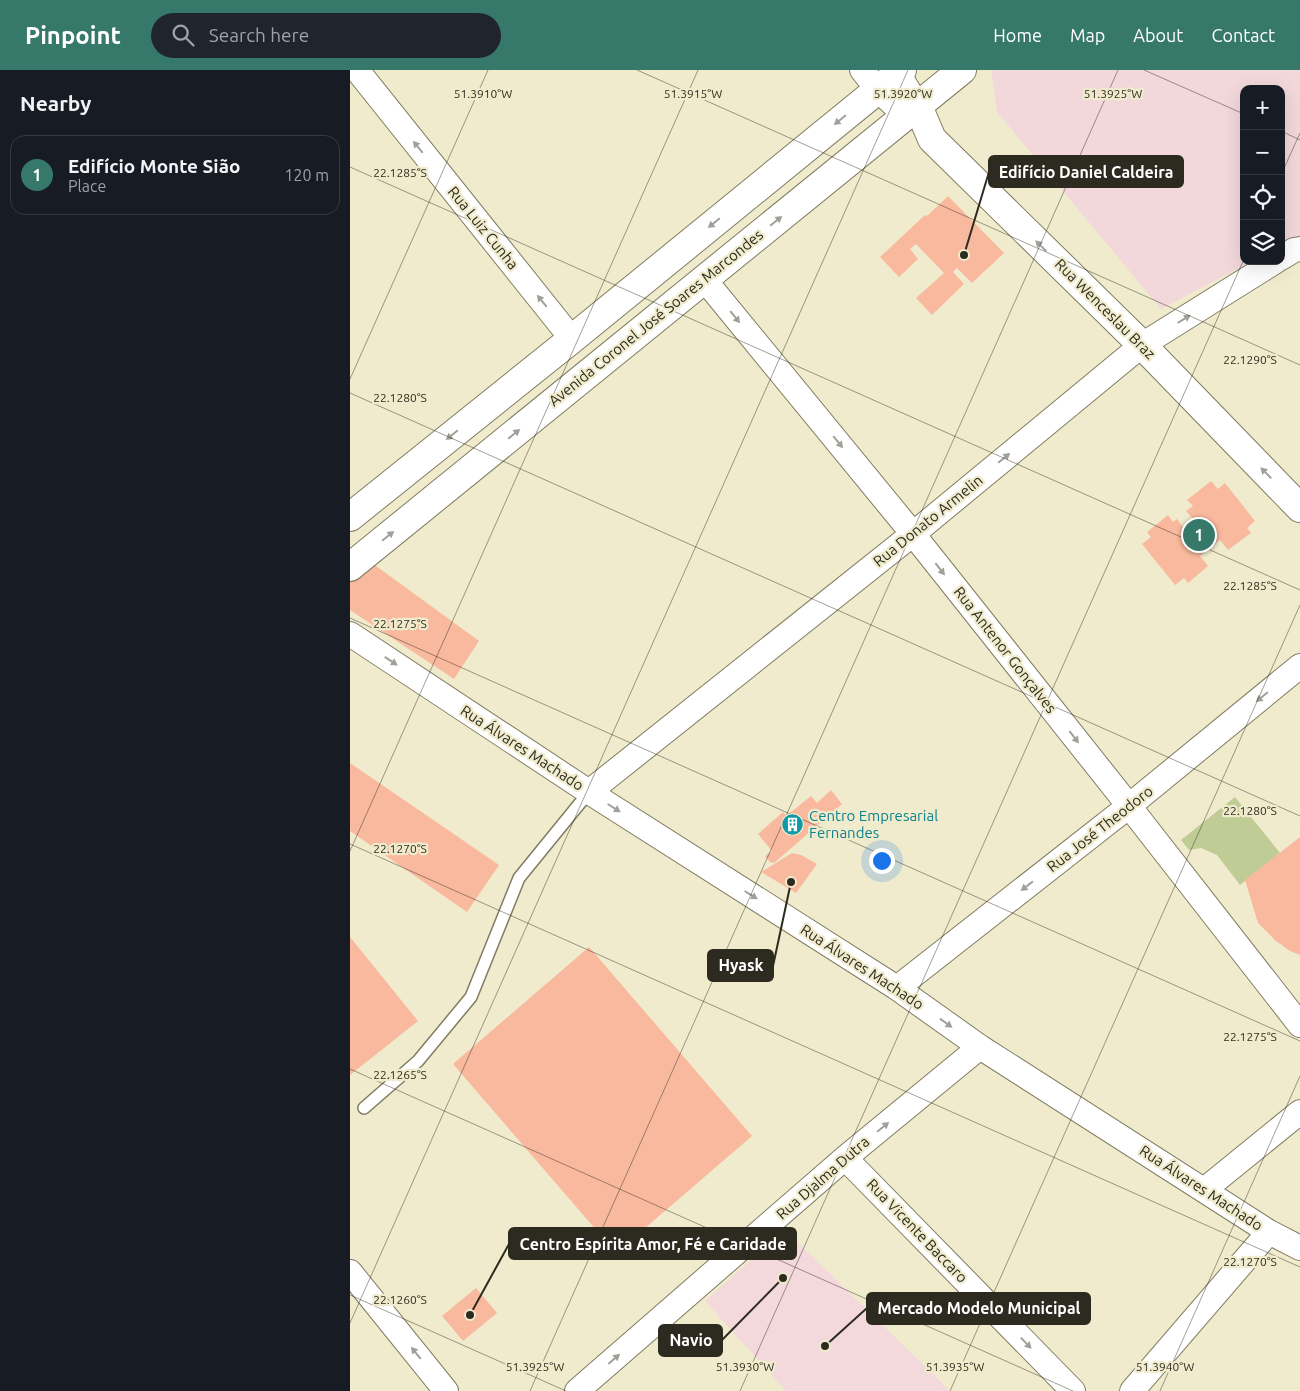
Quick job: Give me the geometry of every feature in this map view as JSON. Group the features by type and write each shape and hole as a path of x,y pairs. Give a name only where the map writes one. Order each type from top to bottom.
{"main road":[{"name":"Avenida Coronel José Soares Marcondes","path":"350,567 962,70"},
{"path":"350,517 562,347 887,74"},
{"name":"Rua Wenceslau Braz","path":"912,111 932,139 1142,345 1300,508"},
{"path":"562,347 575,384"}],"street":[{"name":"Rua Luiz Cunha","path":"356,70 562,347"},
{"path":"887,74 912,111"},
{"path":"1285,256 1300,248"},
{"name":"Rua Donato Armelin","path":"589,792 913,534 1142,345 1270,265"},
{"name":"Rua Antenor Gonçalves","path":"704,279 913,534 1300,1025"},
{"name":"Rua Álvares Machado","path":"350,634 589,792 897,988 980,1047 1269,1232 1300,1248"},
{"name":"Rua José Theodoro","path":"897,988 1129,806 1300,666"},
{"name":"Rua Djalma Dutra","path":"577,1391 845,1158 980,1047"},
{"path":"1204,1190 1300,1112"},
{"name":"Rua Vicente Baccaro","path":"845,1158 1073,1391"},
{"path":"1132,1391 1269,1232"},
{"path":"352,1280 446,1391"}],"lane":[{"path":"364,1108 418,1061 471,997 520,878 589,792"}],"shaded area":[{"path":"991,70 1300,70 1300,236 1285,244 1285,85 1240,85 1240,265 1245,265 1161,309 997,112"},
{"path":"785,1230 950,1391 786,1391 705,1301"}],"green space":[{"path":"1235,797 1280,853 1240,885 1217,855 1201,848 1189,850 1181,840"}],"building":[{"path":"948,196 1004,253 972,283 957,268 953,272 964,284 932,315 916,298 944,273 916,244 910,249 918,259 899,277 880,257"},
{"path":"1211,481 1218,489 1225,483 1255,521 1247,528 1251,533 1228,550 1220,540 1214,545 1208,538 1198,545 1204,553 1200,556 1208,566 1188,583 1184,578 1175,585 1142,544 1151,537 1147,532 1168,515 1173,522 1177,519 1183,527 1193,519 1186,511 1193,506 1187,500"},
{"path":"372,563 479,641 454,679 350,610 350,577"},
{"path":"350,763 499,865 467,912 350,831"},
{"name":"Centro Empresarial Fernandes","path":"831,790 842,804 774,863 770,862 765,856 772,851 758,834 783,812 786,816 811,796 817,803"},
{"path":"1300,837 1300,955 1290,951 1276,941 1258,923 1245,880"},
{"path":"792,853 801,855 817,864 796,893 761,872"},
{"path":"350,937 418,1021 350,1075"},
{"path":"589,947 752,1136 616,1253 453,1064"},
{"path":"476,1288 497,1313 463,1341 442,1316"}],"place":[{"name":"Edifício Daniel Caldeira","path":"964,255"},
{"name":"Edifício Monte Sião","path":"1199,535"},
{"name":"Centro Empresarial Fernandes","path":"793,825"},
{"name":"Hyask","path":"791,882"},
{"name":"Navio","path":"783,1278"},
{"name":"Centro Espírita Amor, Fé e Caridade","path":"470,1315"},
{"name":"Mercado Modelo Municipal","path":"825,1346"}]}
